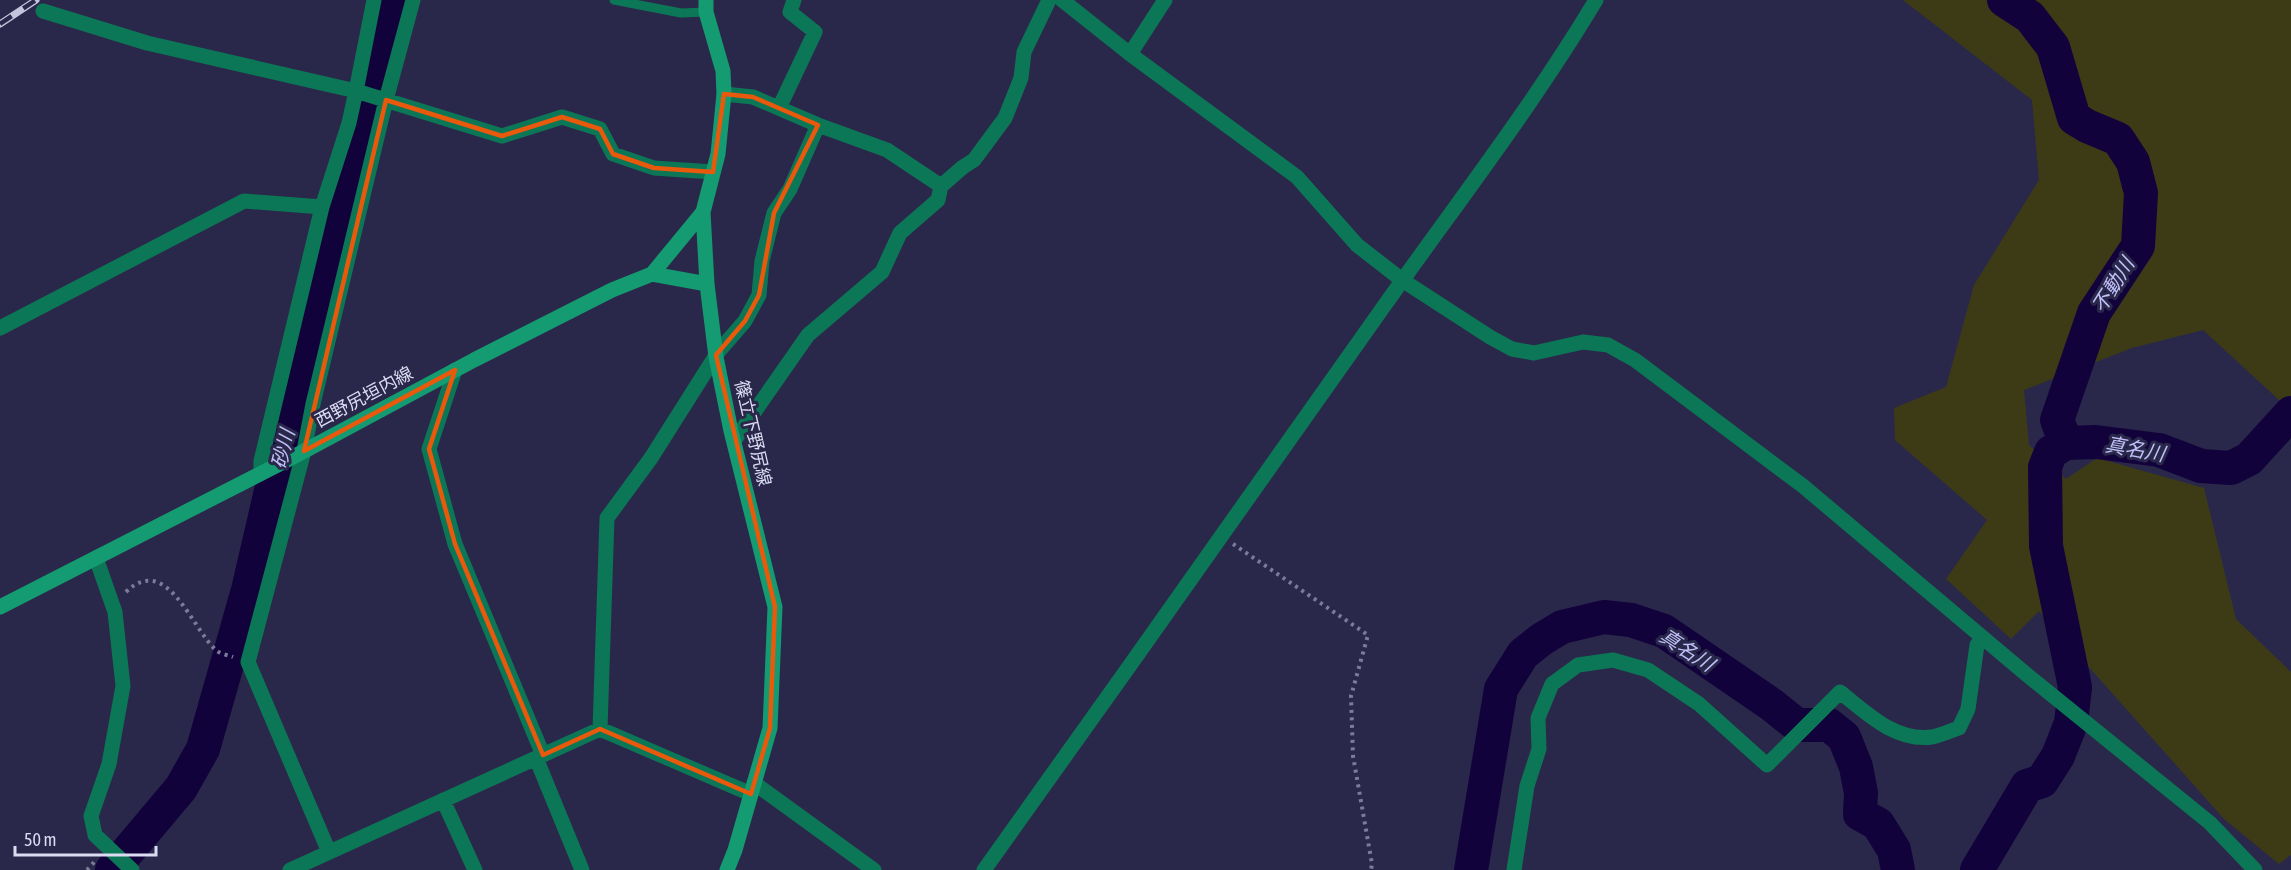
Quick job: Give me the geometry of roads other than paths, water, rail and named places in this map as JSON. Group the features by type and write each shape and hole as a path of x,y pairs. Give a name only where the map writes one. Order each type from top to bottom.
{"main road":[{"name":"篠立下野尻線","path":"706,6 723,71 724,94 718,154 703,212 706,284 716,357 775,608 770,728 735,850 727,870"},
{"name":"西野尻垣内線","path":"0,607 455,370 612,290 652,274 703,212"},
{"path":"652,274 706,284"}],"street":[{"path":"265,470 261,461 322,207 359,92 374,0"},
{"path":"329,852 248,662 313,404 382,99 413,0"},
{"path":"779,108 815,32 790,12 794,0"},
{"path":"734,441 808,335 882,272 900,233 938,200 941,186 974,160 1005,118 1021,78 1024,52 1049,0"},
{"path":"1062,0 1130,54 1297,177 1357,245 1402,280 1490,337 1512,349 1534,353 1583,342 1608,345 1635,360 1803,486 2026,674 2210,823 2255,870"},
{"path":"1130,54 1165,0"},
{"path":"984,870 1402,280 1503,142 1596,0"},
{"path":"43,11 147,42 359,92 502,136 562,117 600,129 613,154 654,168 713,172"},
{"path":"724,94 753,97 818,126 886,150 941,186"},
{"path":"600,729 607,518 651,458 716,357 745,321 759,295 762,261 774,213 790,189 818,126"},
{"path":"0,328 244,201 322,207"},
{"path":"455,370 429,449 455,544 582,870"},
{"path":"98,556 96,558 115,612 123,686 109,764 91,816 95,835 132,870"},
{"path":"1515,870 1527,786 1539,749 1538,718 1552,684 1578,665 1613,660 1647,670 1699,704 1767,765 1840,692 1882,726 1905,736 1931,737 1959,728 1968,709 1977,645 1983,638"},
{"path":"290,870 600,729 752,789 874,870"},
{"path":"443,800 475,870"}],"lane":[{"path":"614,0 681,13 706,6"}],"waterway":[{"name":"砂川","path":"112,870 181,788 203,749 248,590 283,439 395,0"},
{"name":"不動川","path":"2004,0 2030,17 2053,47 2074,118 2118,139 2133,162 2141,193 2138,246 2094,313 2057,420 2066,443"},
{"name":"真名川","path":"1977,870 2027,786 2042,781 2058,756 2071,723 2075,687 2046,546 2045,467 2051,452 2066,443 2096,442 2159,450 2201,466 2231,468 2249,459 2291,413"},
{"name":"真名川","path":"1471,870 1501,689 1523,654 1542,639 1562,627 1604,617 1631,620 1664,631 1772,705 1797,725 1829,725 1844,737 1856,767 1861,793 1860,814 1878,824 1894,850 1898,870"}],"railway":[{"path":"0,24 36,0"}]}
